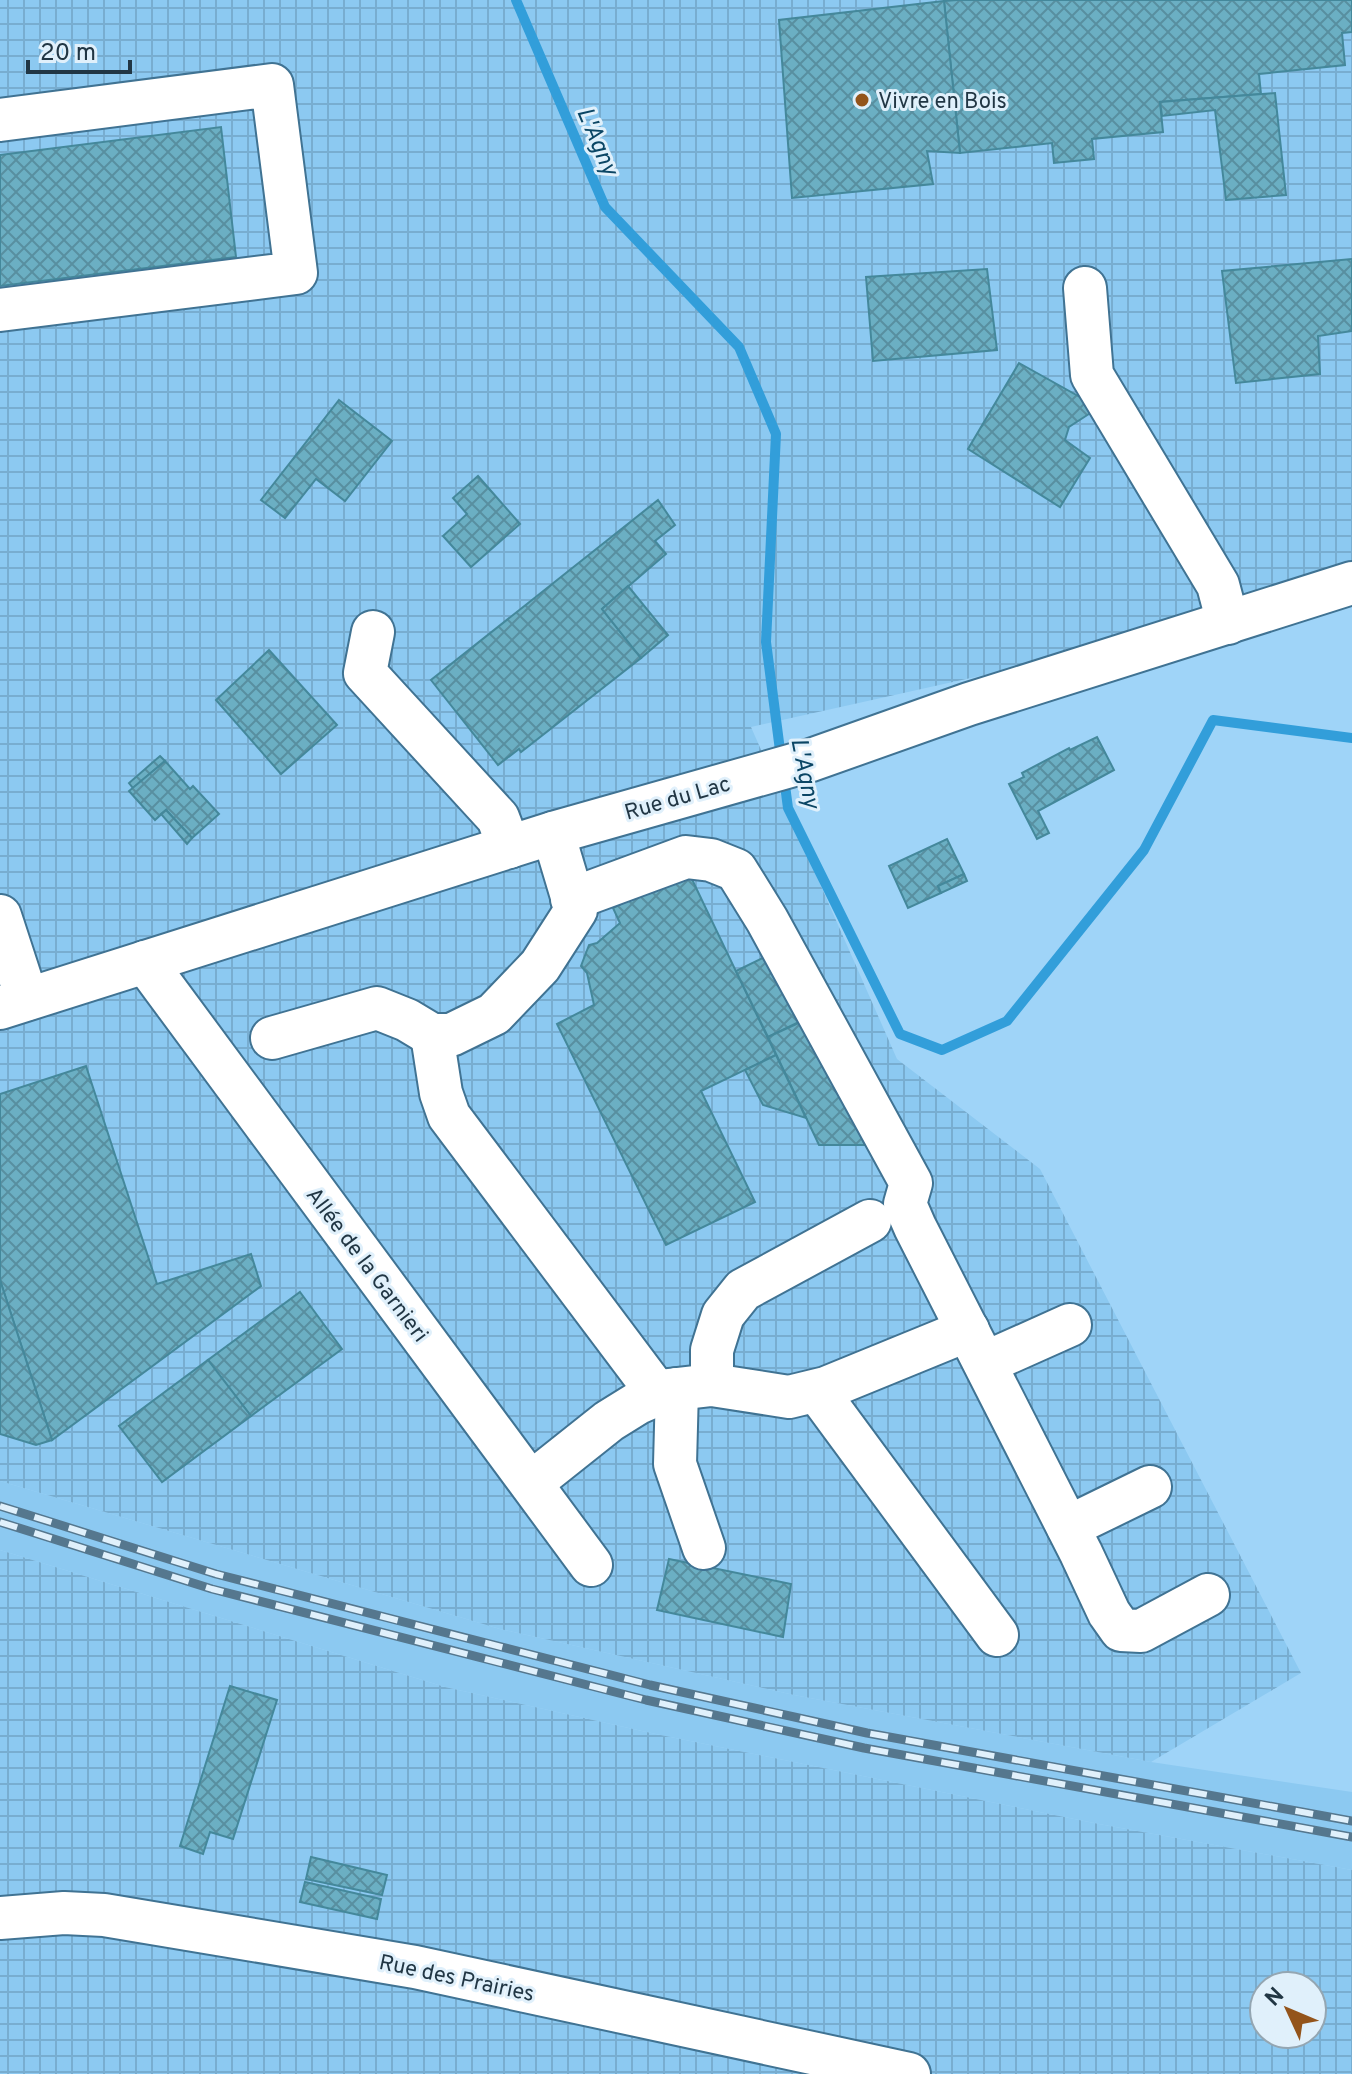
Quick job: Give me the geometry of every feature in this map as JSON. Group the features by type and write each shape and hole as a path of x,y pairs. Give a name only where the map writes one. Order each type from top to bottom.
{"street":[{"path":"0,120 272,85 296,273 0,310"},
{"path":"1085,288 1092,375 1218,585 1228,623"},
{"name":"Rue du Lac","path":"14,1003 553,833 811,760 969,704 1352,583"},
{"path":"373,632 365,673 498,818 509,847"},
{"path":"272,1038 377,1008 407,1020 432,1035 451,1035 494,1014 540,966 576,910 553,833"},
{"path":"572,899 686,857 711,860 736,870 767,920 911,1183 905,1204 915,1227 1109,1613 1121,1630 1141,1631 1208,1595"},
{"path":"0,916 14,1003"},
{"name":"Allée de la Garnieri","path":"145,962 591,1565"},
{"path":"432,1035 441,1093 449,1116 682,1389"},
{"path":"704,1548 675,1464 682,1389 712,1350 723,1315 743,1290 870,1221"},
{"path":"531,1483 609,1421 638,1403 682,1389 789,1397 976,1346 1070,1325"},
{"path":"817,1391 997,1635"},
{"path":"1068,1527 1150,1487"},
{"name":"Rue des Prairies","path":"0,1918 64,1913 104,1915 415,1967 909,2074"}],"shaded area":[{"path":"0,0 1352,0 1352,593 751,727 897,1059 1040,1169 1301,1673 1151,1762 794,1695 500,1629 0,1481"},
{"path":"0,1481 500,1629 794,1695 1151,1762 1352,1792 1352,1870 1099,1824 651,1733 445,1687 0,1550"},
{"path":"0,1550 445,1687 651,1733 1099,1824 1352,1870 1352,2074 0,2074"}],"building":[{"path":"1352,0 1352,32 1342,33 1345,65 1259,74 1261,94 1160,102 1163,132 1092,139 1094,159 1054,163 1052,143 960,153 944,1"},
{"path":"944,1 960,153 927,151 933,184 792,198 779,20"},
{"path":"1275,93 1286,195 1226,200 1215,110 1162,116 1160,102"},
{"path":"221,127 236,257 0,286 0,155"},
{"path":"1352,259 1352,331 1318,336 1320,374 1236,383 1222,271"},
{"path":"987,269 997,350 873,361 866,277"},
{"path":"1019,363 1087,401 1092,412 1069,427 1065,440 1090,458 1060,507 968,449"},
{"path":"339,400 392,441 345,501 316,479 285,518 261,500"},
{"path":"478,476 520,524 471,567 443,536 467,514 453,498"},
{"path":"658,500 675,525 655,541 666,554 602,609 641,658 521,752 519,749 498,765 431,680"},
{"path":"628,586 668,635 641,658 602,609"},
{"path":"269,650 337,725 281,774 216,700"},
{"path":"1097,737 1114,770 1038,811 1049,833 1037,839 1009,784 1024,777 1022,773"},
{"path":"160,756 165,761 133,788 129,783"},
{"path":"165,761 190,789 193,786 219,814 192,838 166,810 155,820 129,791"},
{"path":"166,810 192,838 187,844 161,814"},
{"path":"947,839 964,874 938,886 941,893 908,908 889,866"},
{"path":"688,871 776,1055 701,1091 755,1202 666,1245 557,1024 594,1005 587,973 581,966 589,945 597,943 620,923 613,908"},
{"path":"964,874 967,881 941,893 938,886"},
{"path":"767,956 799,1022 768,1037 736,971"},
{"path":"805,1020 865,1145 819,1145 768,1037"},
{"path":"776,1055 806,1118 763,1105 745,1070"},
{"path":"86,1066 157,1284 251,1254 261,1286 52,1440 0,1280 0,1094"},
{"path":"0,1280 52,1440 36,1445 0,1434"},
{"path":"300,1292 342,1349 251,1416 208,1360"},
{"path":"208,1360 251,1416 162,1482 119,1426"},
{"path":"669,1559 791,1584 783,1637 657,1610"},
{"path":"230,1686 277,1700 233,1839 210,1832 203,1854 180,1846"},
{"path":"311,1857 387,1875 382,1895 306,1879"},
{"path":"305,1882 381,1899 377,1919 300,1902"}],"waterway":[{"name":"L'Agny","path":"516,0 605,207 739,347 776,434 766,642 781,758"},
{"name":"L'Agny","path":"784,778 788,808 900,1034 942,1050 1007,1021 1144,850 1213,720 1352,738"}],"railway":[{"path":"0,1506 216,1574 650,1685 867,1733 1352,1821"},
{"path":"0,1522 212,1589 646,1700 864,1748 1352,1837"}],"place":[{"name":"Vivre en Bois","path":"862,100"}]}
